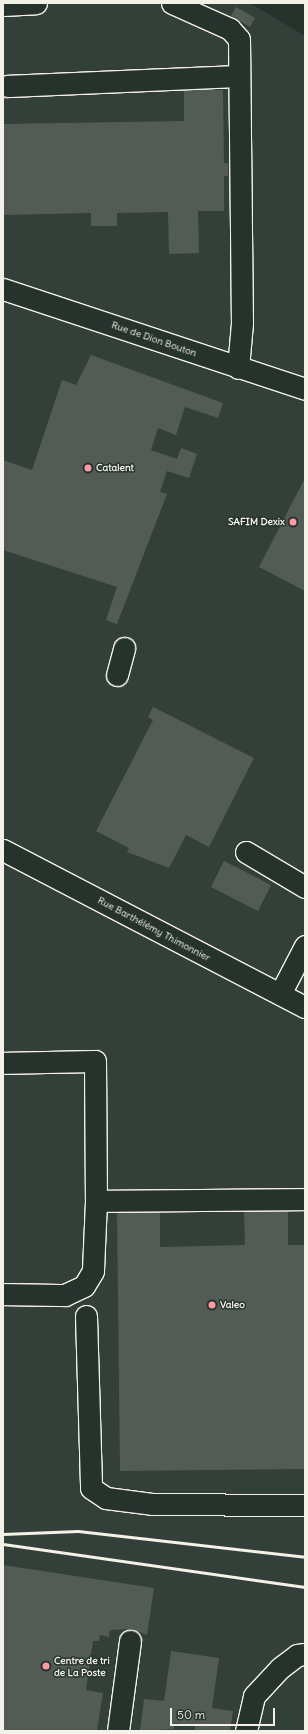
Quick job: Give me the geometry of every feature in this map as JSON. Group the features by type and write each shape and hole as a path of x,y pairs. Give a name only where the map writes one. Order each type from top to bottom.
{"street":[{"path":"3,5 36,3"},
{"path":"172,3 230,29 239,39 242,323 238,368"},
{"path":"7,86 239,76"},
{"name":"Rue de Dion Bouton","path":"3,288 238,368 305,389"},
{"path":"117,675 124,648"},
{"name":"Rue Barthélémy Thimonnier","path":"3,850 305,1007"},
{"path":"246,852 305,887"},
{"path":"280,994 305,946"},
{"path":"3,1063 95,1061 96,1201 93,1271 84,1286 65,1295 3,1294"},
{"path":"96,1201 305,1199"},
{"path":"86,1316 91,1488 106,1498 152,1504 305,1505"},
{"path":"118,1731 130,1642"},
{"path":"246,1731 254,1696 280,1668 297,1655 305,1654"}],"shaded area":[{"path":"3,3 250,3 305,36 305,1731 3,1731"}],"building":[{"path":"236,7 255,18 250,27 231,16"},
{"path":"184,90 223,90 224,163 228,163 228,176 224,176 224,211 198,211 199,253 169,254 168,212 117,213 117,226 91,226 91,213 3,215 3,124 184,121"},
{"name":"Catalent","path":"91,355 223,403 218,418 185,407 176,435 158,428 151,450 177,459 181,448 197,454 189,478 167,471 160,492 167,494 117,624 106,620 117,587 3,550 3,460 32,470 62,380 76,385"},
{"name":"SAFIM Dexix","path":"305,478 305,591 259,567"},
{"path":"153,707 254,758 209,847 186,835 169,868 127,852 129,848 96,831 153,720 148,717"},
{"path":"224,861 271,885 258,911 211,887"},
{"name":"Valeo","path":"288,1211 288,1245 305,1245 305,1469 120,1471 117,1213 160,1212 160,1247 245,1245 244,1212"},
{"name":"Centre de tri de La Poste","path":"3,1565 154,1588 147,1635 132,1629 110,1630 109,1637 100,1635 99,1641 93,1641 86,1690 103,1693 97,1731 3,1731"},
{"path":"171,1651 219,1658 212,1708 233,1711 230,1731 195,1731 195,1726 174,1723 174,1729 140,1731 144,1699 164,1701"}],"railway":[{"path":"3,1534 78,1531 305,1557"},
{"path":"3,1544 305,1587"}],"place":[{"name":"Catalent","path":"88,468"},
{"name":"SAFIM Dexix","path":"293,522"},
{"name":"Valeo","path":"212,1305"},
{"name":"Centre de tri de La Poste","path":"46,1666"}]}
